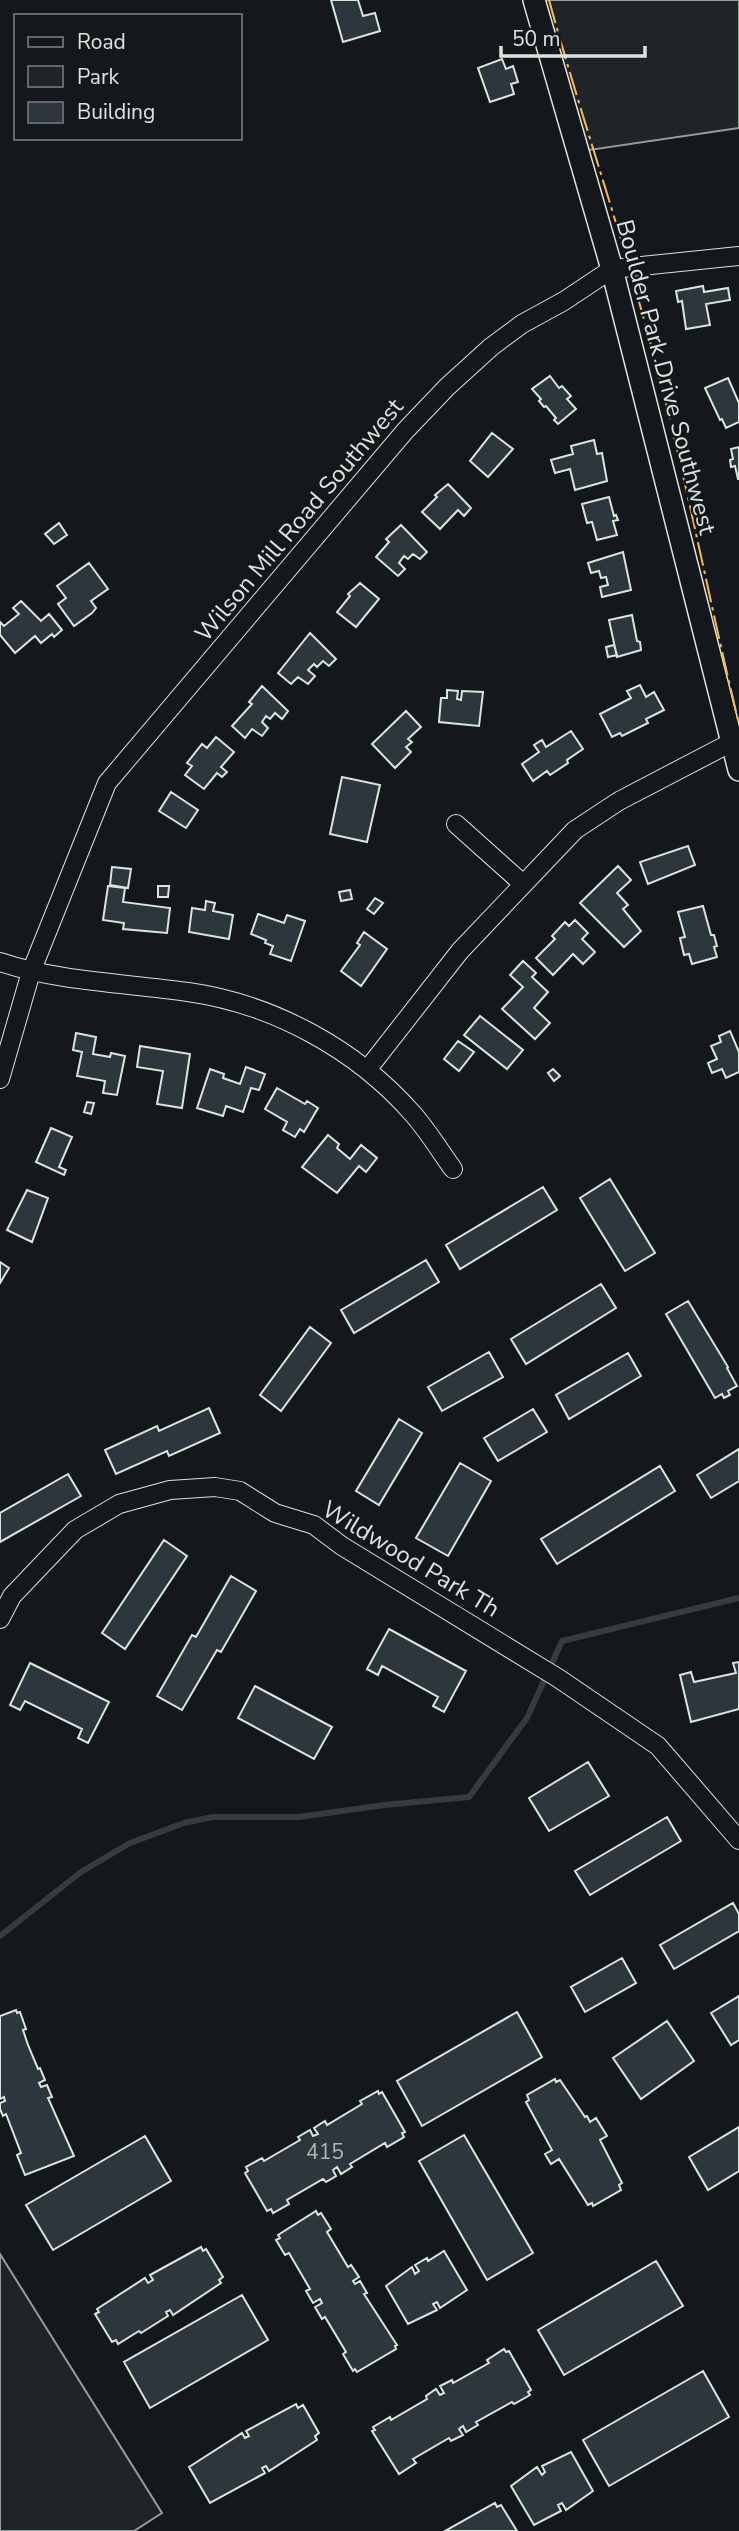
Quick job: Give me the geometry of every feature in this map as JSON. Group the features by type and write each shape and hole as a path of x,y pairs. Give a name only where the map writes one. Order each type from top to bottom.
{"street":[{"name":"Boulder Park Drive Southwest","path":"534,0 612,269 739,770"},
{"name":"Wilson Mill Road Southwest","path":"0,1079 31,972 107,783 405,431 447,387 491,347 522,324 564,301 612,269 739,256"},
{"path":"367,1070 460,951 575,830 619,801 732,742"},
{"path":"456,824 522,883"},
{"path":"0,962 31,972 192,993 241,1004 305,1029 367,1070 413,1114 453,1170"},
{"name":"Wildwood Park Th","path":"0,1619 12,1596 75,1530 119,1504 170,1490 215,1486 240,1491 275,1513 314,1525 342,1546 558,1678 658,1746 739,1840"}],"green space":[{"path":"537,0 739,0 739,128 576,152"},
{"path":"0,2254 162,2513 134,2531 0,2531"}],"building":[{"path":"331,0 358,0 363,16 375,13 380,31 343,42"},
{"path":"502,59 506,69 513,66 518,82 511,84 514,94 490,102 478,68"},
{"path":"703,286 704,292 728,288 730,300 706,304 710,325 686,329 682,301 678,302 676,291"},
{"path":"550,376 559,388 562,386 571,396 567,399 576,409 558,424 532,389"},
{"path":"728,378 739,403 739,422 726,428 705,388"},
{"path":"492,433 513,449 488,477 470,461"},
{"path":"594,440 597,454 602,453 607,481 575,490 570,469 555,473 551,460 573,454 571,446"},
{"path":"739,447 738,479 735,466 731,467 730,460 733,459 731,449"},
{"path":"448,484 471,508 464,516 458,510 440,529 422,512"},
{"path":"609,497 614,516 616,515 618,520 613,521 617,535 597,540 592,522 587,523 582,504"},
{"path":"59,523 67,535 54,544 45,534"},
{"path":"401,525 427,552 420,559 413,554 408,559 404,556 399,563 405,569 398,576 376,557 389,542 386,539"},
{"path":"623,552 631,590 602,597 600,587 608,585 606,577 601,578 599,571 591,573 588,563"},
{"path":"89,563 108,589 91,601 96,608 92,613 74,626 58,604 66,598 57,586"},
{"path":"360,583 379,599 356,627 337,612 350,596 348,594"},
{"path":"21,601 41,621 49,614 62,630 41,643 35,636 15,653 0,635 0,622 4,626 19,614 13,608"},
{"path":"632,615 641,650 617,657 609,620"},
{"path":"310,633 336,659 329,666 323,661 317,667 314,664 308,670 315,676 308,684 298,677 291,684 278,673"},
{"path":"614,645 617,655 608,657 606,647"},
{"path":"640,685 646,697 654,692 664,710 646,719 648,723 622,736 620,733 612,737 600,714 631,698 627,691"},
{"path":"262,686 288,711 282,719 275,713 270,719 266,716 262,722 268,728 262,736 252,729 245,738 232,726 252,704 249,702"},
{"path":"447,690 458,691 457,699 461,700 462,691 483,692 479,726 439,722 441,698 447,698"},
{"path":"406,711 421,727 408,739 412,742 406,747 411,752 395,768 372,744"},
{"path":"571,731 583,749 550,775 547,771 533,781 522,764 539,752 534,745 542,740 546,747"},
{"path":"216,737 234,752 221,767 227,772 222,777 217,773 204,789 185,775 192,766 187,763 202,744 207,748"},
{"path":"342,777 380,785 367,842 330,834"},
{"path":"171,792 198,810 186,828 159,811"},
{"path":"688,846 695,865 648,884 640,862"},
{"path":"618,866 631,880 617,893 628,905 623,909 641,931 624,947 580,903"},
{"path":"112,867 131,869 128,888 110,885"},
{"path":"108,886 125,888 123,902 170,908 167,933 123,929 124,923 103,920"},
{"path":"158,886 169,886 168,897 158,897"},
{"path":"350,890 352,899 341,901 339,892"},
{"path":"375,898 383,903 374,914 367,909"},
{"path":"206,901 215,903 213,911 233,915 229,939 189,932 192,908 205,910"},
{"path":"703,906 711,935 714,935 717,957 692,964 689,954 684,955 680,938 685,937 678,912"},
{"path":"258,914 284,923 287,915 305,921 291,961 270,954 273,946 251,934"},
{"path":"575,920 588,933 582,939 595,952 583,964 573,954 553,975 536,958 555,939 552,936 565,922 569,926"},
{"path":"364,932 387,949 361,986 341,971 360,945 357,943"},
{"path":"523,961 536,973 532,977 548,992 534,1008 550,1023 535,1039 502,1009 523,987 510,975"},
{"path":"480,1016 523,1050 507,1069 464,1035"},
{"path":"730,1031 739,1052 739,1072 726,1078 722,1069 712,1073 708,1063 717,1059 711,1046 721,1042 719,1036"},
{"path":"76,1033 96,1037 93,1054 110,1057 111,1053 125,1056 117,1095 103,1093 105,1081 77,1076 82,1052 73,1050"},
{"path":"458,1041 474,1052 459,1071 444,1059"},
{"path":"140,1046 190,1054 182,1108 157,1104 163,1071 137,1067"},
{"path":"246,1067 265,1074 259,1090 251,1088 243,1112 226,1106 223,1116 197,1108 210,1069 224,1074 223,1078 240,1084"},
{"path":"553,1069 560,1076 554,1081 548,1073"},
{"path":"277,1088 305,1104 307,1101 318,1108 304,1132 300,1129 295,1137 283,1130 287,1122 265,1109"},
{"path":"87,1102 94,1103 91,1114 84,1112"},
{"path":"51,1128 72,1137 59,1167 66,1170 64,1175 36,1162"},
{"path":"328,1135 339,1144 337,1148 350,1159 361,1145 377,1158 366,1172 359,1166 337,1193 302,1167"},
{"path":"610,1179 655,1253 625,1271 580,1198"},
{"path":"543,1187 557,1210 460,1269 446,1245"},
{"path":"27,1190 48,1198 32,1242 7,1230"},
{"path":"426,1260 439,1282 354,1333 341,1310"},
{"path":"0,1262 9,1268 0,1283"},
{"path":"601,1284 616,1308 526,1364 511,1339"},
{"path":"688,1301 737,1386 728,1391 730,1395 724,1398 722,1394 715,1398 666,1314"},
{"path":"310,1327 331,1343 281,1411 260,1395"},
{"path":"489,1352 503,1377 442,1411 428,1387"},
{"path":"628,1353 641,1376 569,1419 556,1395"},
{"path":"209,1408 220,1433 169,1456 167,1451 116,1474 105,1450 157,1426 159,1431"},
{"path":"533,1409 547,1432 498,1461 484,1438"},
{"path":"399,1419 422,1433 379,1505 356,1491"},
{"path":"739,1449 739,1481 711,1498 697,1475"},
{"path":"460,1463 491,1481 448,1556 416,1538"},
{"path":"660,1466 675,1491 557,1564 541,1539"},
{"path":"68,1474 81,1496 0,1542 0,1513"},
{"path":"164,1540 187,1556 125,1649 102,1633"},
{"path":"231,1576 256,1591 221,1652 217,1650 182,1710 157,1696 192,1635 196,1637"},
{"path":"389,1629 466,1671 444,1712 433,1706 438,1697 382,1666 378,1675 367,1669"},
{"path":"739,1662 739,1709 691,1722 680,1675 691,1672 694,1682 736,1673 733,1663"},
{"path":"30,1663 109,1702 88,1743 78,1738 82,1729 25,1701 20,1710 10,1705"},
{"path":"255,1686 332,1727 314,1759 238,1718"},
{"path":"588,1762 609,1796 549,1831 529,1798"},
{"path":"667,1817 681,1841 590,1895 575,1871"},
{"path":"733,1903 739,1914 739,1931 674,1969 660,1945"},
{"path":"622,1958 636,1983 585,2012 571,1987"},
{"path":"739,1996 739,2040 731,2045 711,2013"},
{"path":"16,2010 17,2013 20,2012 28,2045 45,2080 39,2083 41,2087 47,2085 52,2097 48,2098 74,2156 25,2175 17,2155 21,2153 6,2114 3,2116 0,2109 0,2103 5,2101 4,2097 0,2099 0,2016"},
{"path":"517,2012 542,2057 422,2126 397,2081"},
{"path":"667,2021 694,2061 641,2099 613,2058"},
{"path":"555,2079 556,2082 560,2080 590,2122 596,2118 607,2136 600,2140 622,2183 619,2185 621,2190 593,2206 592,2203 588,2205 559,2159 551,2164 545,2154 552,2150 526,2102 529,2100 527,2095"},
{"path":"378,2091 379,2094 382,2092 405,2132 402,2133 404,2137 387,2147 385,2143 350,2164 352,2167 341,2174 337,2167 333,2170 336,2176 326,2182 323,2179 287,2200 289,2204 273,2213 271,2209 267,2211 245,2173 248,2171 246,2167 262,2158 264,2161 300,2140 298,2137 310,2130 313,2136 318,2134 314,2128 325,2121 327,2125"},
{"path":"739,2127 739,2171 708,2190 689,2157"},
{"path":"464,2135 533,2253 487,2280 419,2161"},
{"path":"145,2136 171,2181 53,2250 26,2205"},
{"path":"316,2211 318,2215 321,2213 331,2229 327,2232 348,2267 351,2265 359,2277 353,2281 355,2284 360,2281 367,2293 364,2294 397,2345 396,2349 357,2372 355,2369 353,2371 343,2354 346,2352 325,2317 322,2319 315,2307 322,2303 320,2299 313,2303 306,2291 310,2289 289,2253 285,2255 276,2240 280,2238 278,2235"},
{"path":"201,2247 203,2251 206,2249 223,2277 219,2280 221,2283 173,2315 170,2310 166,2312 168,2316 141,2333 139,2331 118,2344 116,2340 112,2342 95,2314 99,2312 97,2309 145,2278 148,2283 153,2280 150,2275"},
{"path":"444,2251 467,2290 440,2308 437,2302 433,2304 437,2310 408,2324 386,2286 412,2267 415,2274 419,2271 415,2265"},
{"path":"656,2261 683,2306 564,2375 538,2330"},
{"path":"242,2295 268,2340 150,2408 124,2362"},
{"path":"504,2349 509,2351 531,2390 528,2392 530,2395 476,2422 478,2425 466,2432 463,2426 459,2429 463,2435 451,2441 449,2438 413,2459 416,2463 399,2474 372,2431 375,2430 373,2427 427,2399 426,2396 436,2389 440,2395 444,2393 440,2386 452,2380 453,2383 489,2363 487,2360"},
{"path":"703,2371 729,2417 609,2486 583,2440"},
{"path":"296,2404 298,2408 303,2405 319,2433 315,2436 317,2440 269,2471 266,2466 262,2468 265,2473 210,2503 189,2467 242,2433 245,2438 249,2436 246,2431"},
{"path":"571,2452 593,2491 566,2510 562,2503 558,2505 561,2511 534,2525 511,2486 537,2467 542,2475 545,2472 542,2466"},
{"path":"495,2503 497,2507 501,2505 517,2531 445,2531"}],"waterway":[{"path":"0,1936 81,1872 130,1843 184,1823 213,1817 299,1817 469,1797 527,1718 562,1641 739,1598"}],"power":[{"path":"549,0 657,366 739,724"}]}
